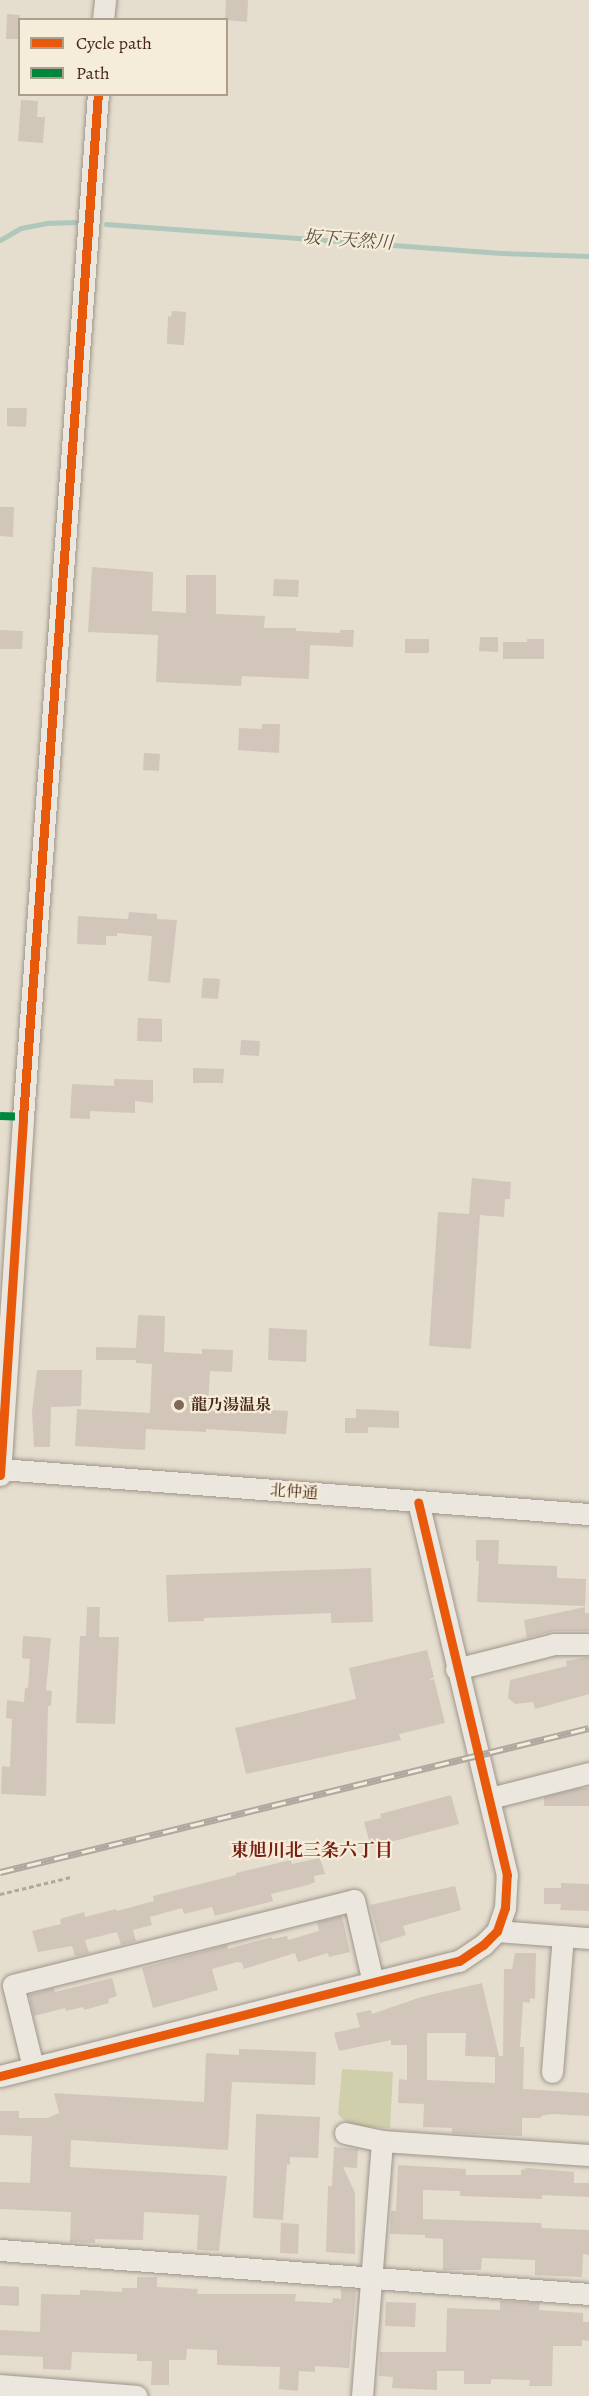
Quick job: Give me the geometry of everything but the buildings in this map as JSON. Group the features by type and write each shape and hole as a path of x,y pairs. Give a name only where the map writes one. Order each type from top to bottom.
{"street":[{"path":"103,18 105,0"},
{"path":"0,1475 23,1117 98,96"},
{"name":"北仲通","path":"0,1469 589,1514"},
{"path":"0,2076 459,1961 483,1945 497,1931 505,1908 507,1875 418,1502"},
{"path":"456,1669 554,1644 589,1644"},
{"path":"490,1798 589,1773"},
{"path":"33,2067 13,1986 354,1900 373,1982"},
{"path":"497,1931 589,1938"},
{"path":"552,2073 563,1936"},
{"path":"345,2133 382,2141 589,2156"},
{"path":"362,2396 382,2141"},
{"path":"0,2250 589,2294"},
{"path":"0,2385 137,2396"}],"path":[{"path":"0,1894 70,1877"}],"green space":[{"path":"342,2069 393,2072 390,2128 350,2126 338,2114"}],"waterway":[{"name":"坂下天然川","path":"0,240 21,228 46,223 75,222"},
{"name":"坂下天然川","path":"106,224 502,253 589,256"}],"railway":[{"path":"0,1872 589,1728"}],"marked path":[{"path":"0,1116 23,1117"}],"cycle path":[{"path":"0,1475 23,1117 98,96"},
{"path":"0,2076 459,1961 483,1945 497,1931 505,1908 507,1875 418,1502"}],"place":[{"name":"龍乃湯温泉","path":"179,1405"}],"district":[{"name":"東旭川北三条六丁目","path":"312,1850"}]}
